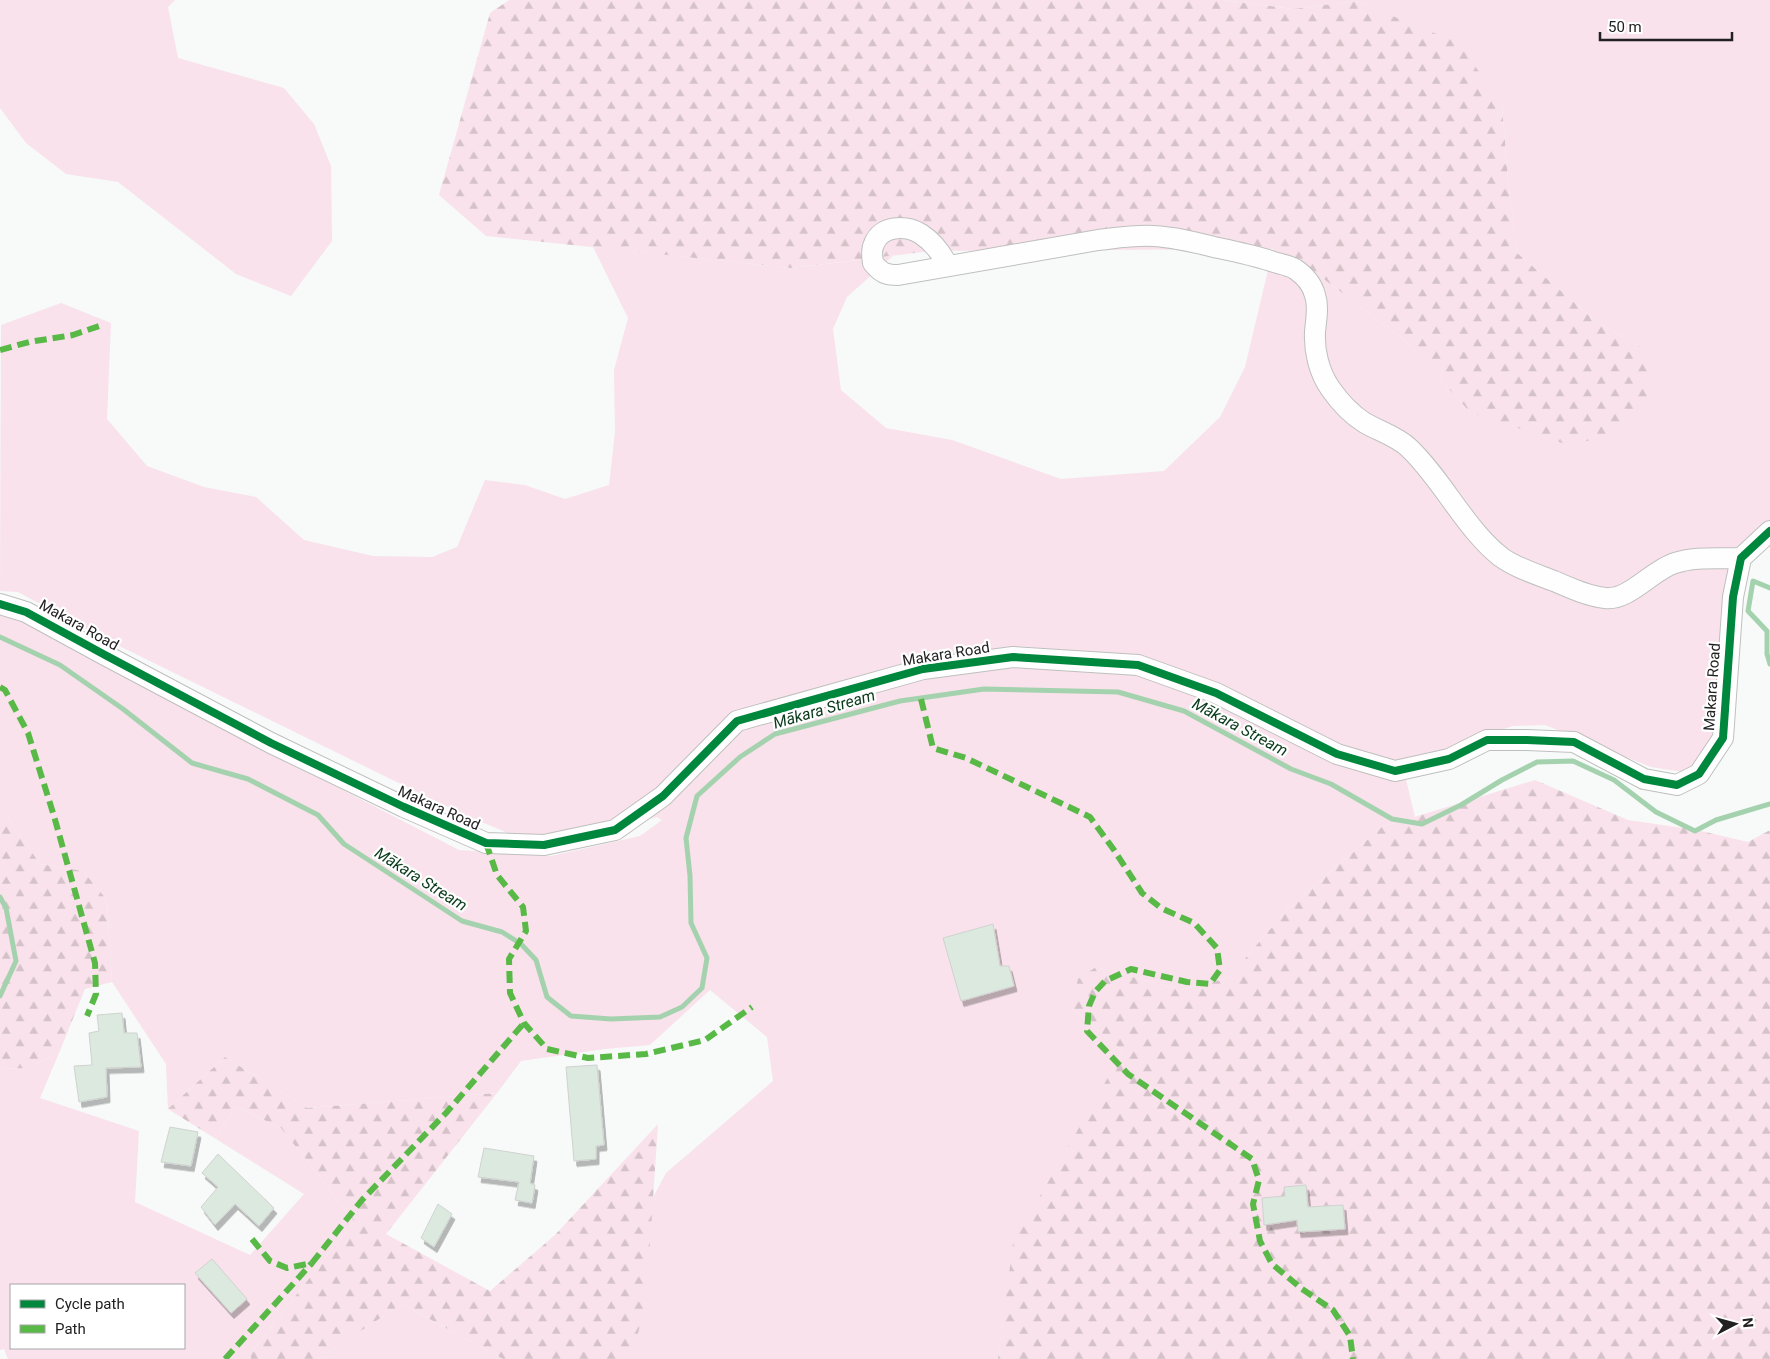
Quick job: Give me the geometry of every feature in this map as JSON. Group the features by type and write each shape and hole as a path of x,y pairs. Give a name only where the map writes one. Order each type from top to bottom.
{"street":[{"path":"948,266 1098,240 1128,236 1153,236 1179,239 1228,250 1294,268 1306,279 1315,294 1317,307 1316,351 1321,372 1330,388 1347,408 1363,422 1408,446 1489,547 1501,557 1516,566 1544,578 1597,597 1608,599 1618,597 1674,563 1687,560 1741,558 1770,531"},
{"name":"Makara Road","path":"0,604 26,612 272,743 413,812 486,843 544,845 615,830 663,796 737,721 923,669 1013,657 1138,665 1216,693 1336,754 1395,771 1449,759 1487,740 1574,742 1644,779 1677,785 1699,774 1723,738 1733,597 1741,558"}],"green space":[{"path":"0,0 175,0 168,7 178,58 284,88 314,124 331,166 332,241 291,296 236,274 118,182 66,174 26,143 0,108"},
{"path":"509,0 1224,0 1293,9 1356,1 1459,43 1502,105 1517,253 1597,322 1648,351 1654,405 1611,438 1565,444 1470,412 1402,338 1309,268 1273,249 931,251 791,268 486,236 439,195 490,13"},
{"path":"1224,0 1770,0 1770,524 1743,556 1711,755 1683,772 1651,767 1545,725 1513,726 1402,763 1415,817 1382,827 1286,911 1228,978 1181,990 1096,967 1071,1008 1123,1051 1014,1243 998,1359 600,1359 631,1239 666,1173 773,1081 767,1037 710,990 650,1045 605,1049 521,1061 497,1093 307,1108 225,1057 168,1109 166,1064 112,982 107,900 83,871 40,864 0,806 0,615 14,617 112,671 459,850 551,856 640,836 662,820 657,817 582,837 508,833 460,813 111,642 18,592 0,591 1,325 61,303 111,323 107,419 147,466 204,487 256,497 304,540 373,556 432,557 457,547 485,480 525,485 565,499 609,485 615,432 614,370 628,318 593,247 791,268 893,256 847,297 833,329 841,390 886,428 952,440 1061,479 1164,471 1220,417 1245,367 1273,249 1309,268 1402,338 1470,412 1648,351 1597,322 1517,253 1502,105 1406,22 1356,1 1293,9"},
{"path":"1535,780 1628,820 1697,830 1748,842 1770,830 1770,1359 998,1359 1013,1243 1123,1051 1071,1008 1078,979 1096,967 1181,990 1228,978 1286,911 1382,827"},
{"path":"0,806 40,864 83,871 107,900 112,982 85,989 59,1053 27,1068 0,1069"},
{"path":"59,1053 40,1098 139,1131 135,1202 250,1255 304,1194 216,1139 235,1106 281,1128 354,1221 250,1354 251,1359 8,1359 4,1349 0,1350 0,1069 27,1068"},
{"path":"225,1057 307,1108 497,1093 386,1234 490,1291 555,1235 658,1124 646,1304 631,1359 503,1359 402,1304 318,1359 251,1359 250,1354 354,1221 281,1128 235,1106 216,1139 168,1109"},
{"path":"402,1304 503,1359 318,1359"}],"building":[{"path":"993,924 1000,966 1009,966 1014,986 961,1001 943,938"},
{"path":"122,1013 124,1033 137,1033 141,1067 106,1068 107,1097 79,1102 74,1066 92,1065 89,1033 99,1031 97,1015"},
{"path":"597,1065 604,1145 596,1146 596,1159 574,1161 566,1067"},
{"path":"170,1127 198,1132 191,1166 161,1162"},
{"path":"484,1148 534,1156 530,1183 535,1185 532,1203 515,1200 519,1182 478,1177"},
{"path":"218,1154 274,1208 259,1226 235,1204 215,1225 201,1207 218,1187 202,1173"},
{"path":"1306,1185 1308,1207 1343,1205 1345,1229 1298,1232 1297,1220 1264,1225 1262,1198 1285,1196 1284,1187"},
{"path":"438,1204 452,1214 434,1247 421,1238"},
{"path":"212,1259 247,1299 231,1313 195,1273"}],"waterway":[{"name":"Mākara Stream","path":"1770,588 1753,581 1748,611 1767,631 1767,654 1770,664"},
{"name":"Mākara Stream","path":"0,637 60,665 123,709 192,763 248,779 318,815 344,844 462,921 502,932 521,944 536,960 547,997 571,1016 611,1019 660,1017 682,1007 702,988 707,958 691,923 690,876 686,838 697,796 740,757 775,734 900,701 984,689 1118,692 1184,711 1291,769 1331,784 1392,819 1422,824 1461,805 1502,780 1537,762 1573,761 1614,780 1656,812 1695,831 1716,820 1770,804"},
{"name":"Mākara Stream","path":"0,897 6,908 16,961 0,996"}],"marked path":[{"path":"0,350 29,342 73,335 99,326"},
{"path":"0,687 5,690 28,733 54,816 95,963 96,994 87,1016"},
{"path":"921,699 933,748 966,758 1090,817 1142,893 1161,908 1194,923 1217,948 1220,970 1210,984 1187,982 1131,969 1105,981 1095,992 1089,1006 1087,1031 1128,1074 1252,1159 1259,1180 1253,1204 1260,1241 1272,1264 1302,1289 1333,1310 1350,1336 1353,1359"},
{"path":"486,843 497,875 523,907 526,931 509,959 510,993 524,1023 547,1049 588,1058 646,1054 705,1040 752,1007"},
{"path":"252,1239 270,1261 287,1268 312,1263 362,1200 446,1113 524,1023"},
{"path":"225,1359 312,1263"}],"cycle path":[{"path":"0,604 26,612 271,743 404,807 486,843 544,845 615,830 663,796 737,721 923,669 1013,657 1138,665 1216,693 1337,754 1395,771 1449,759 1487,740 1574,742 1644,779 1677,785 1699,774 1723,738 1733,597 1741,558 1770,531"}]}
